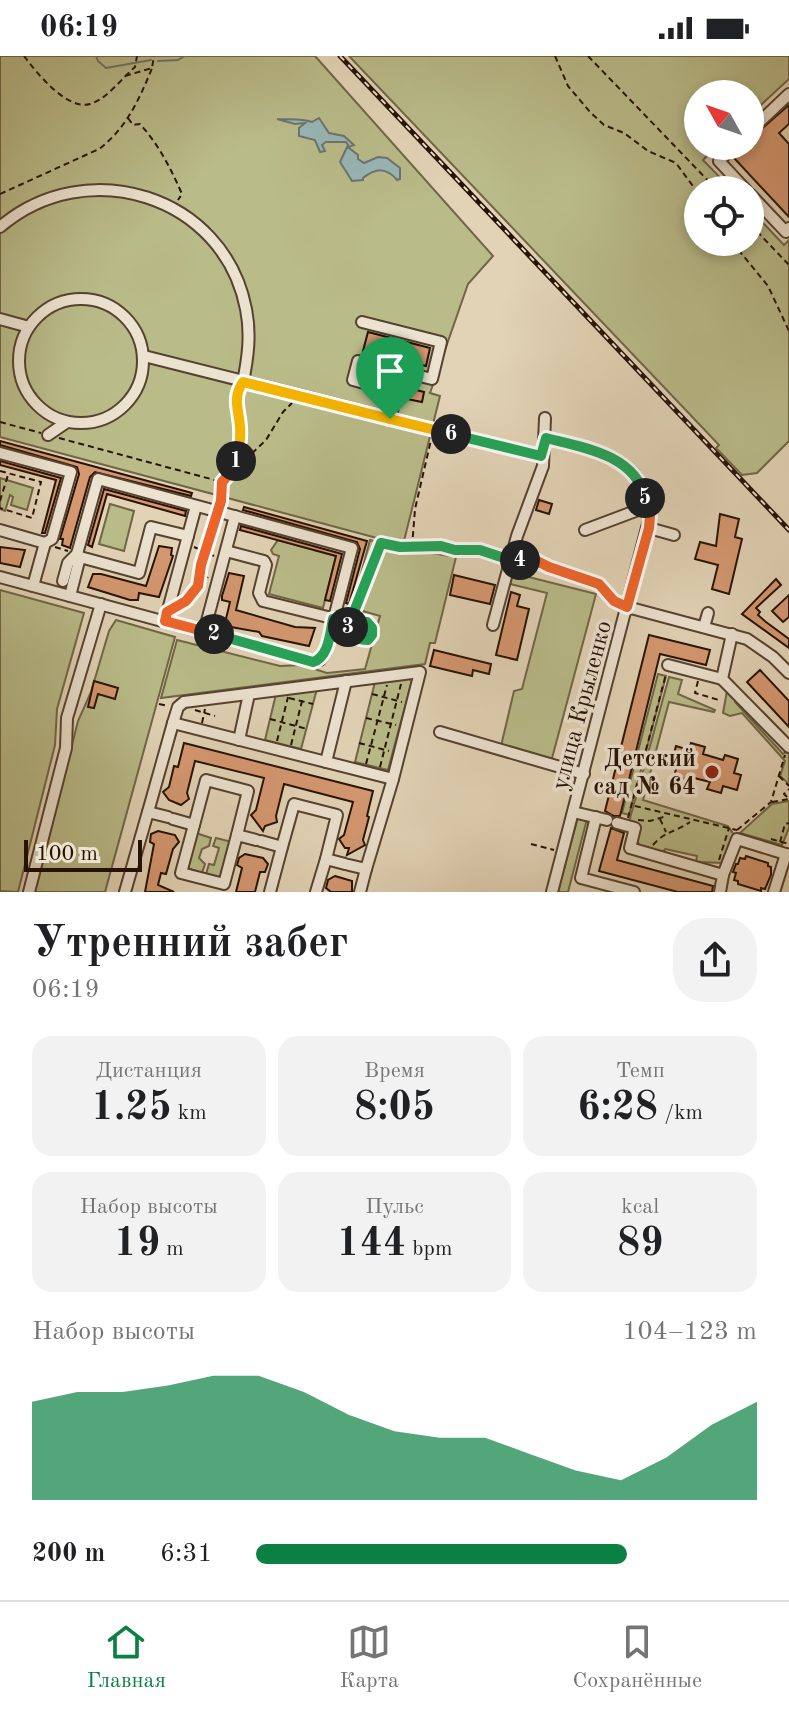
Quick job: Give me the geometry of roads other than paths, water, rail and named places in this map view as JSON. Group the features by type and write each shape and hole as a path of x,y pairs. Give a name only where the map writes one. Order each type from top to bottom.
{"street":[{"path":"764,118 789,94"},
{"path":"720,160 733,176"},
{"path":"0,227 28,207 48,198 90,189 133,193 173,208 212,240 227,260 238,283 246,307 249,332 243,382"},
{"path":"764,209 786,232 789,228"},
{"path":"71,299 105,303 120,312 132,324 144,356 142,376 135,394 122,409 106,419 87,424 67,422 49,415 34,402 23,385 19,365 21,345 29,327 47,309 71,299"},
{"path":"0,319 29,327"},
{"path":"362,322 374,329 441,342 432,379 358,361 353,380 397,392"},
{"path":"144,356 541,456"},
{"path":"390,419 402,372"},
{"path":"493,625 510,560 543,466 541,456 546,438 545,418"},
{"path":"48,435 67,422"},
{"path":"546,438 580,446 626,466 636,475 650,516 649,528 674,535"},
{"path":"0,453 71,472 52,539 45,543 33,586"},
{"path":"0,577 103,605 166,616 204,632 313,662 320,660 325,653 352,548 98,479 70,596"},
{"path":"166,616 196,506"},
{"path":"585,530 646,507"},
{"path":"204,632 235,516"},
{"path":"78,556 139,573 151,527 187,539"},
{"name":"улица Крыленко","path":"552,892 649,528"},
{"path":"0,530 45,543"},
{"path":"225,555 264,561 266,565 259,593 263,601 348,622"},
{"path":"63,581 68,563 78,556"},
{"path":"29,892 66,748 67,718 103,605"},
{"path":"627,607 732,634 759,646 789,673"},
{"path":"704,627 708,613"},
{"path":"722,679 732,634"},
{"path":"668,665 730,683 789,749"},
{"path":"125,892 173,723 178,707 184,702 249,694 289,693 306,686 420,672 360,892"},
{"path":"326,762 346,681"},
{"path":"239,740 249,694"},
{"path":"173,723 393,779"},
{"path":"440,732 584,774"},
{"path":"206,780 248,791 237,835 224,884 181,873 206,780"},
{"path":"270,892 294,804 337,815 316,892"},
{"path":"148,812 194,825"},
{"path":"573,812 635,828 630,848 719,873"},
{"path":"607,820 581,878 634,892"},
{"path":"237,835 282,847"},
{"path":"720,892 719,873 737,839 788,854 774,892"},
{"path":"326,859 366,869"}],"water":[{"path":"319,118 329,133 344,136 354,145 348,147 358,155 358,159 364,163 378,157 387,158 400,168 400,179 381,170 363,180 352,181 340,162 348,145 346,142 326,142 322,145 325,151 320,152 315,140 299,136 299,128 305,123 295,124 277,119 312,122"}],"waterway":[{"path":"96,56 106,68 151,60"},
{"path":"158,61 178,60 185,56"}],"railway":[{"path":"340,56 789,530"}],"place":[{"name":"Детский сад № 64","path":"712,772"}]}
